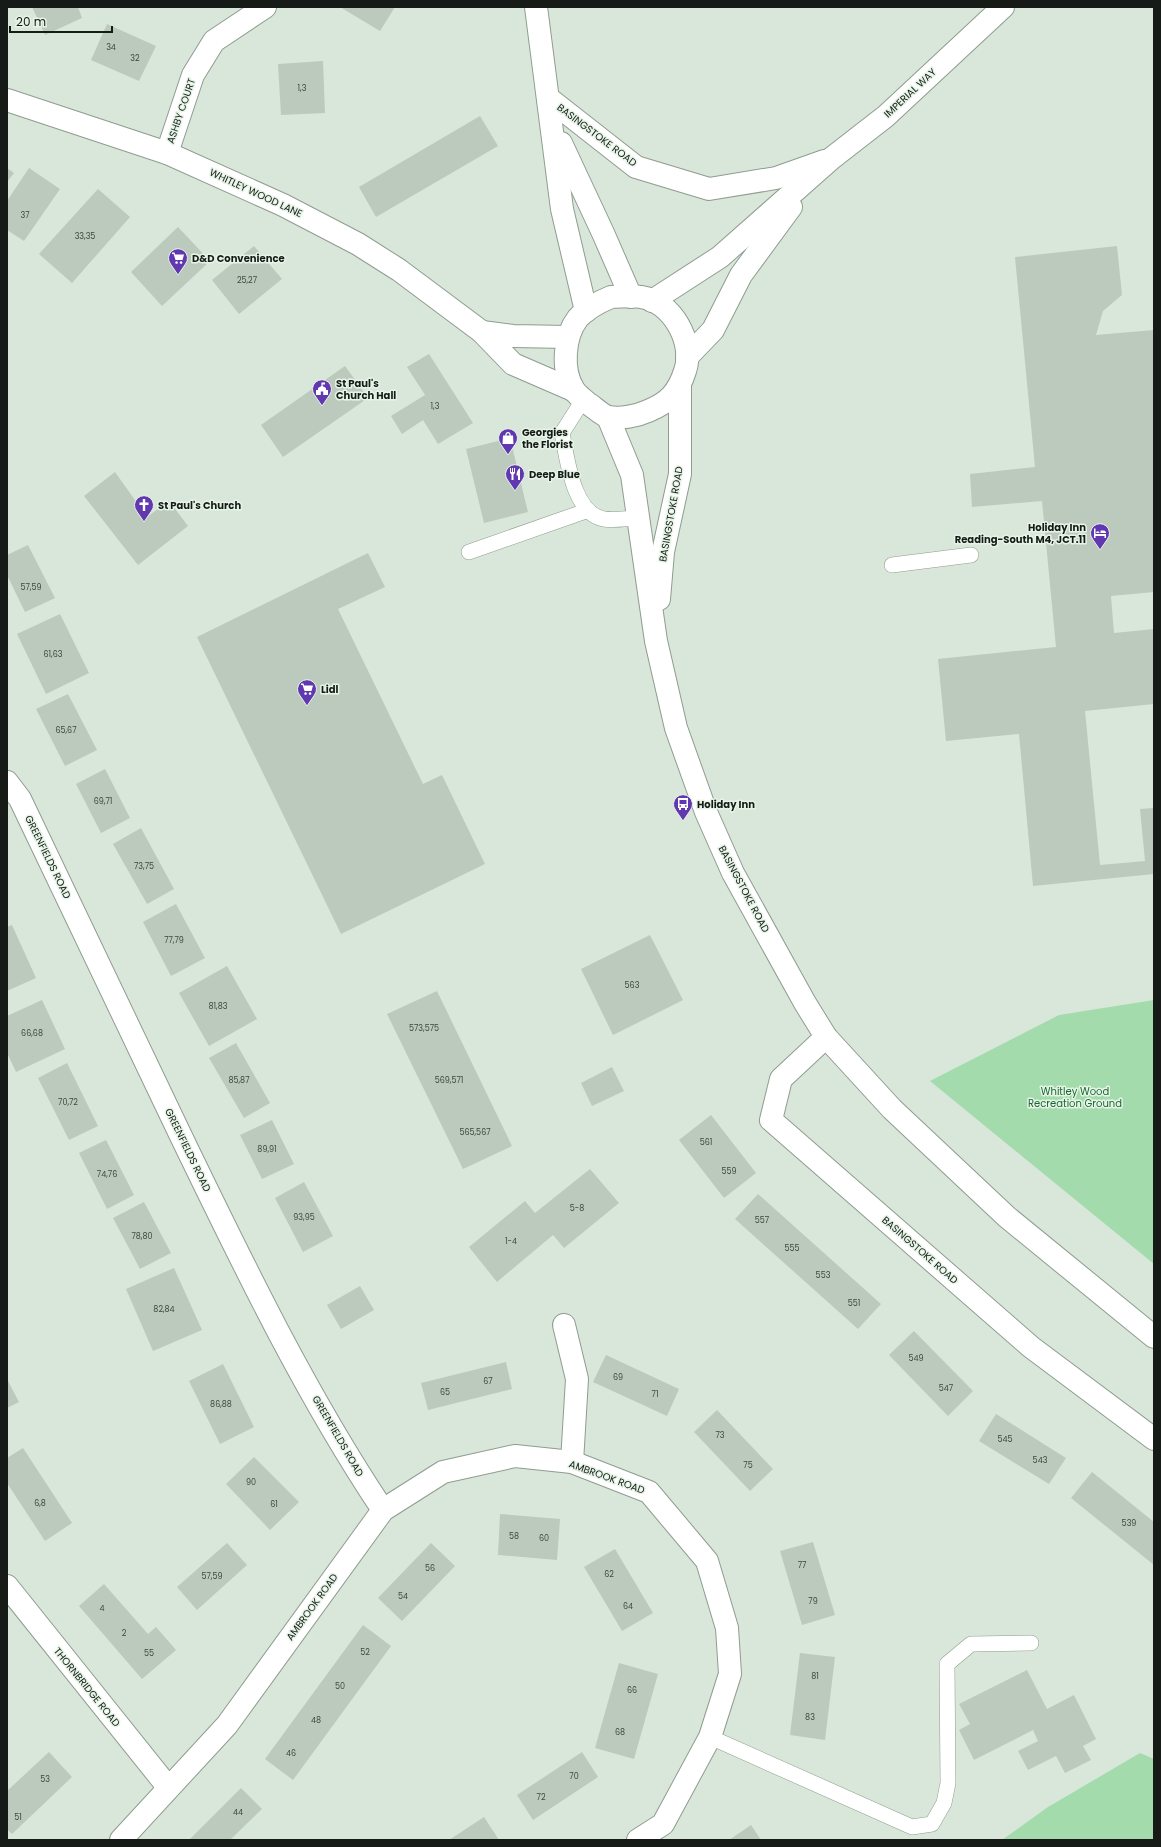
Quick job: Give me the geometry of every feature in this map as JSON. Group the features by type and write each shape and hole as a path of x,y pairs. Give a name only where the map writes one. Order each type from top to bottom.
{"street":[{"name":"ASHBY COURT","path":"167,153 193,75 214,41 265,7"},
{"name":"BASINGSTOKE ROAD","path":"536,7 562,209 586,312"},
{"name":"IMPERIAL WAY","path":"652,301 720,257 832,158 886,116 1002,7"},
{"name":"BASINGSTOKE ROAD","path":"548,98 636,167 709,188 776,178 832,158"},
{"name":"BASINGSTOKE ROAD","path":"548,98 561,146 603,233 631,297"},
{"name":"WHITLEY WOOD LANE","path":"7,100 167,153 283,205 358,244 400,270 482,332 513,364 578,395"},
{"name":"IMPERIAL WAY","path":"687,357 713,330 741,275 814,175"},
{"path":"611,297 631,297 642,297 652,301 662,307 676,320 686,340 688,364 680,386 663,405 637,415 608,417 578,395 567,370 565,357 568,337 578,318 596,303 611,297"},
{"name":"WHITLEY WOOD LANE","path":"482,332 513,336 568,337"},
{"name":"BASINGSTOKE ROAD","path":"656,641 663,552 680,474 680,386"},
{"name":"BASINGSTOKE ROAD","path":"608,417 632,475 656,641 676,728 706,812 733,873 805,1003 826,1037 892,1109 1007,1217 1154,1337"},
{"name":"GREENFIELDS ROAD","path":"7,782 20,799 219,1216 347,1456 383,1510"},
{"name":"BASINGSTOKE ROAD","path":"826,1037 781,1079 771,1120 1031,1348 1154,1439"},
{"path":"564,1325 576,1379 572,1462"},
{"name":"AMBROOK ROAD","path":"121,1840 168,1787 227,1725 383,1510 442,1472 515,1456 572,1462 649,1492 707,1561 727,1628 730,1674 710,1737 663,1824 638,1840"},
{"name":"THORNBRIDGE ROAD","path":"7,1586 168,1787"}],"lane":[{"path":"578,395 562,432 572,481 586,511 604,519 638,518"},
{"path":"469,552 586,511"},
{"path":"892,565 970,555"},
{"path":"710,1737 912,1827 932,1824 944,1803 948,1783 947,1664 971,1644 1031,1643"}],"green space":[{"name":"Whitley Wood Recreation Ground","path":"1154,1000 1154,1264 930,1081 1059,1015"},
{"path":"1140,1753 1154,1759 1154,1840 1002,1840 1048,1807"}],"building":[{"path":"32,7 78,7 82,18 45,35"},
{"path":"340,7 395,7 380,31"},
{"path":"107,24 156,46 139,81 91,60"},
{"path":"323,61 325,113 281,115 278,64"},
{"path":"480,116 498,146 376,217 359,187"},
{"path":"7,168 14,173 7,182"},
{"path":"29,168 60,189 24,241 7,230 7,201"},
{"path":"98,189 130,217 72,283 39,254"},
{"path":"178,227 210,261 162,306 131,272"},
{"path":"254,246 282,279 239,314 212,280"},
{"name":"Holiday Inn Reading-South M4, JCT.11","path":"1117,246 1122,295 1103,311 1096,335 1154,330 1154,592 1111,596 1114,633 1154,629 1154,704 1085,711 1100,865 1145,861 1140,809 1154,808 1154,874 1033,886 1019,734 946,741 938,659 1056,647 1042,501 972,507 970,474 1035,467 1015,257"},
{"path":"429,354 473,423 438,444 423,420 402,434 391,416 425,395 407,367"},
{"name":"St Paul's Church Hall","path":"345,366 368,398 283,457 261,425"},
{"path":"510,438 528,512 484,523 466,449"},
{"name":"St Paul's Church","path":"115,472 147,517 169,501 188,526 138,565 84,496"},
{"path":"28,545 55,598 25,612 7,575 7,555"},
{"name":"Lidl","path":"368,553 385,587 338,609 423,784 442,775 485,864 341,934 197,637"},
{"path":"60,614 89,673 46,694 17,634"},
{"path":"68,694 97,750 65,766 36,709"},
{"path":"105,769 130,818 101,833 76,784"},
{"path":"141,828 174,889 147,904 113,844"},
{"path":"176,904 205,958 171,976 143,922"},
{"path":"12,925 36,978 7,991 7,927"},
{"path":"650,935 683,1000 613,1035 581,969"},
{"path":"227,966 257,1019 209,1046 179,993"},
{"path":"437,991 512,1146 463,1169 387,1014"},
{"path":"42,1000 65,1049 16,1072 7,1053 7,1016"},
{"path":"236,1043 270,1103 244,1118 209,1058"},
{"path":"67,1063 98,1126 69,1140 38,1078"},
{"path":"612,1067 624,1091 592,1106 581,1083"},
{"path":"711,1115 756,1173 724,1198 679,1140"},
{"path":"272,1120 294,1164 262,1179 240,1135"},
{"path":"106,1140 134,1195 107,1209 79,1153"},
{"path":"590,1169 619,1203 564,1248 553,1235 497,1282 469,1247 525,1201 535,1213"},
{"path":"304,1182 333,1236 303,1252 275,1198"},
{"path":"758,1194 881,1304 858,1329 735,1219"},
{"path":"144,1202 171,1253 140,1269 113,1218"},
{"path":"174,1268 202,1330 153,1351 126,1289"},
{"path":"360,1286 374,1310 341,1329 327,1305"},
{"path":"914,1331 973,1391 948,1416 889,1355"},
{"path":"606,1355 679,1389 667,1416 593,1382"},
{"path":"506,1362 512,1389 428,1410 421,1383"},
{"path":"223,1364 254,1427 220,1444 189,1381"},
{"path":"7,1379 19,1402 7,1408"},
{"path":"717,1410 773,1469 750,1491 694,1432"},
{"path":"996,1414 1066,1458 1049,1484 979,1441"},
{"path":"23,1448 72,1523 45,1541 7,1483 7,1458"},
{"path":"254,1457 299,1502 270,1530 226,1484"},
{"path":"1092,1472 1154,1522 1154,1565 1071,1498"},
{"path":"500,1514 560,1519 557,1560 498,1555"},
{"path":"813,1542 835,1615 802,1625 780,1551"},
{"path":"227,1543 247,1565 197,1610 177,1587"},
{"path":"431,1543 455,1566 402,1621 378,1598"},
{"path":"615,1549 653,1613 622,1631 584,1567"},
{"path":"104,1584 148,1634 156,1627 176,1650 142,1679 79,1606"},
{"path":"363,1625 391,1646 293,1780 265,1759"},
{"path":"800,1653 835,1657 825,1740 790,1735"},
{"path":"619,1663 658,1674 634,1759 595,1748"},
{"path":"1027,1670 1047,1709 1074,1695 1096,1739 1083,1746 1091,1760 1065,1773 1056,1756 1028,1770 1018,1751 1038,1741 1033,1730 974,1760 959,1730 970,1724 959,1704"},
{"path":"49,1752 72,1777 12,1834 7,1829 7,1791"},
{"path":"582,1752 598,1777 533,1820 517,1795"},
{"path":"241,1788 262,1809 230,1840 189,1840"},
{"path":"484,1817 499,1840 449,1840"},
{"path":"751,1825 761,1840 729,1840"}],"place":[{"name":"D&D Convenience","path":"178,275"},
{"name":"St Paul's Church Hall","path":"322,406"},
{"name":"Georgies the Florist","path":"508,455"},
{"name":"Deep Blue","path":"515,491"},
{"name":"St Paul's Church","path":"144,522"},
{"name":"Holiday Inn Reading-South M4, JCT.11","path":"1100,550"},
{"name":"Lidl","path":"307,706"},
{"name":"Holiday Inn","path":"683,821"}]}
